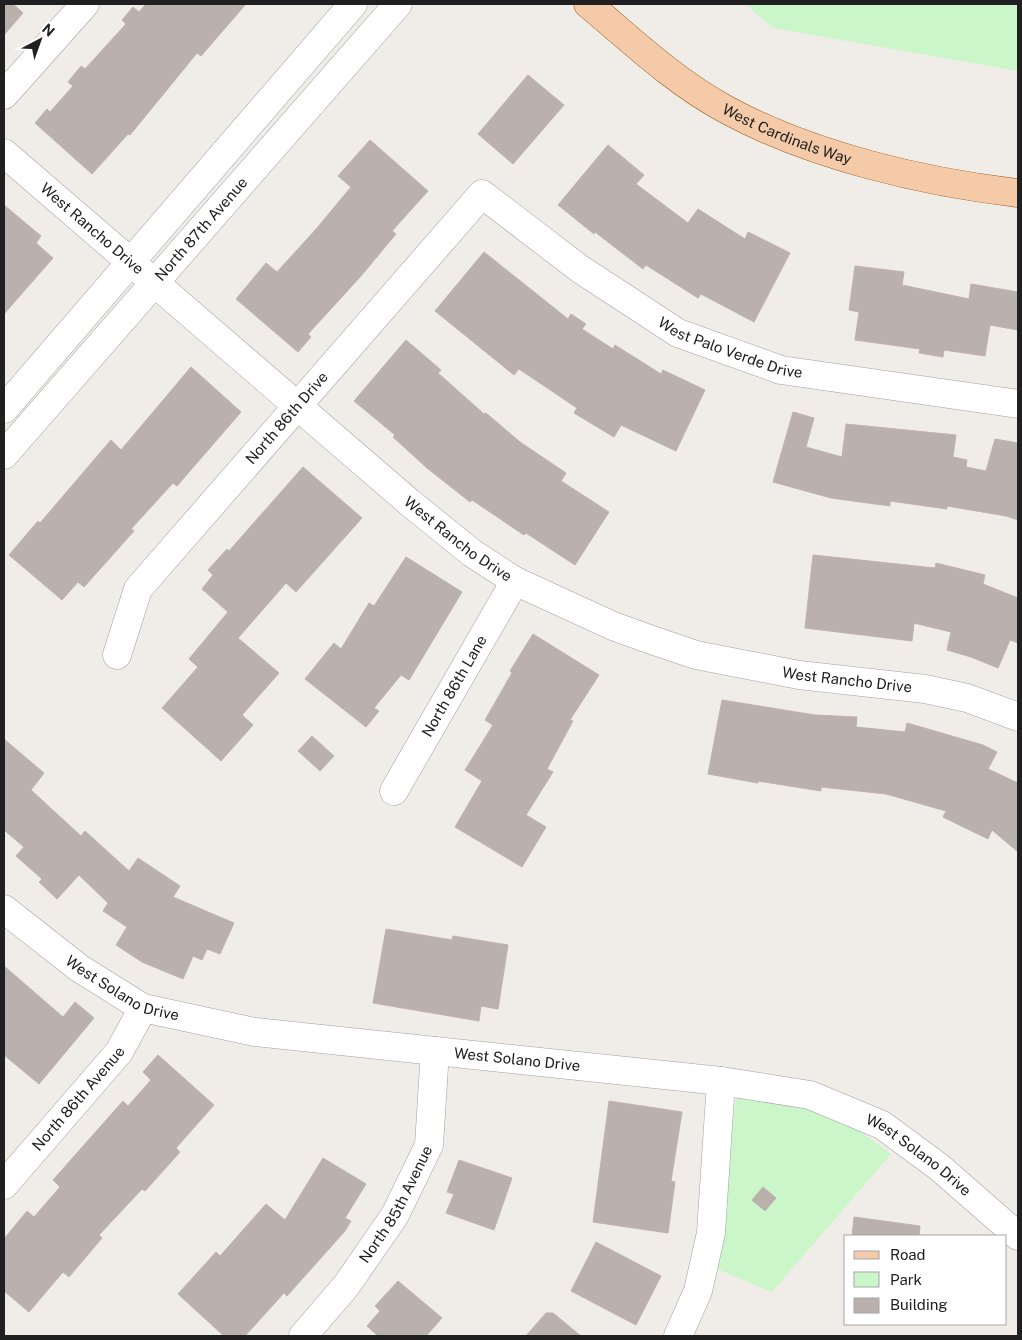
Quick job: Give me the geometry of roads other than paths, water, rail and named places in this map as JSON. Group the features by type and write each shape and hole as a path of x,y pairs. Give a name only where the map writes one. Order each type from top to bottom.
{"main road":[{"name":"West Cardinals Way","path":"588,4 668,72 727,110 785,136 855,160 925,179 1018,193"}],"street":[{"path":"4,95 85,4"},
{"path":"4,409 131,264 353,4"},
{"name":"North 87th Avenue","path":"4,455 398,4"},
{"name":"West Rancho Drive","path":"4,153 298,408 472,553 515,581 613,626 696,655 799,674 925,689 967,698 1018,717"},
{"name":"West Palo Verde Drive","path":"482,194 580,270 678,333 781,370 1018,404"},
{"name":"North 86th Drive","path":"117,654 138,589 298,408 482,194"},
{"name":"North 86th Lane","path":"394,791 515,581"},
{"name":"West Solano Drive","path":"4,909 79,968 143,1008 255,1032 721,1082 810,1095 882,1125 939,1167 1018,1236"},
{"name":"North 86th Avenue","path":"4,1185 119,1052 143,1008"},
{"name":"North 85th Avenue","path":"303,1336 346,1286 395,1215 429,1145 435,1051"},
{"path":"678,1336 698,1291 711,1233 721,1082"}]}
